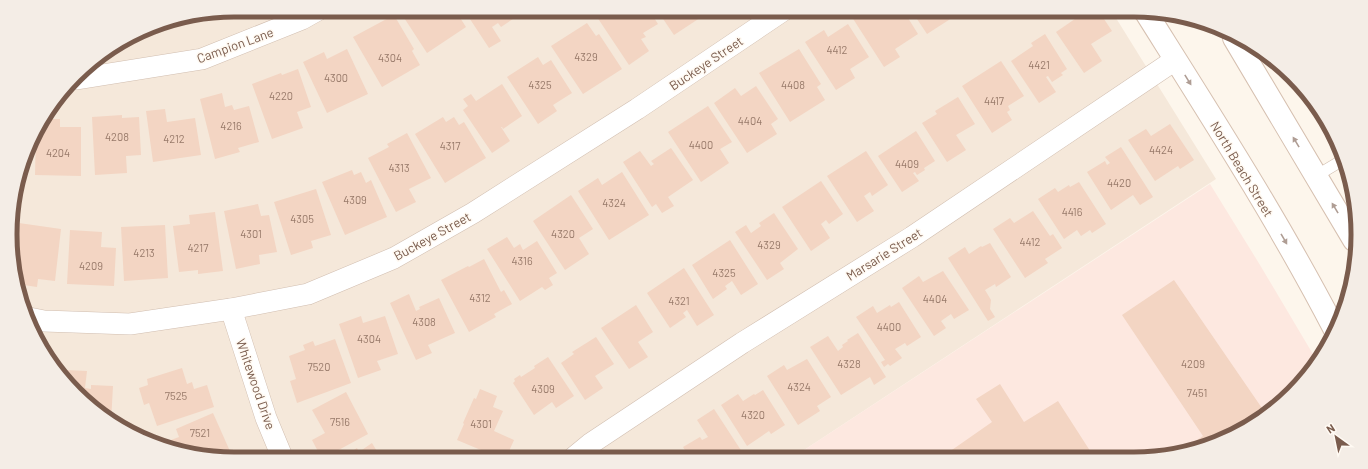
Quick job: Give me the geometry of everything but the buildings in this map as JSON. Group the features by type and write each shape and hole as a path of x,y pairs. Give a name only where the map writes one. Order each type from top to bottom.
{"main road":[{"name":"North Beach Street","path":"1148,17 1264,204 1332,324"},
{"path":"1237,43 1351,235"}],"street":[{"name":"Campion Lane","path":"85,77 202,59 305,17"},
{"name":"Buckeye Street","path":"34,319 44,321 130,324 231,309 308,294 394,258 473,213 624,117 774,17"},
{"name":"Marsarie Street","path":"580,452 590,444 742,343 912,237 1175,60"},
{"name":"Whitewood Drive","path":"231,309 266,418 281,452"}],"lane":[{"path":"1316,176 1338,163"}],"shaded area":[{"path":"220,17 1115,17 1216,179 801,452 220,452 178,445 138,430 126,423 91,398 71,378 62,367 39,331 24,291 17,249 17,220 24,178 39,138 62,102 71,91 102,62 138,39 178,24"},
{"path":"1210,184 1314,355 1297,378 1266,407 1230,430 1190,445 1176,448 1148,452 801,452"}]}
